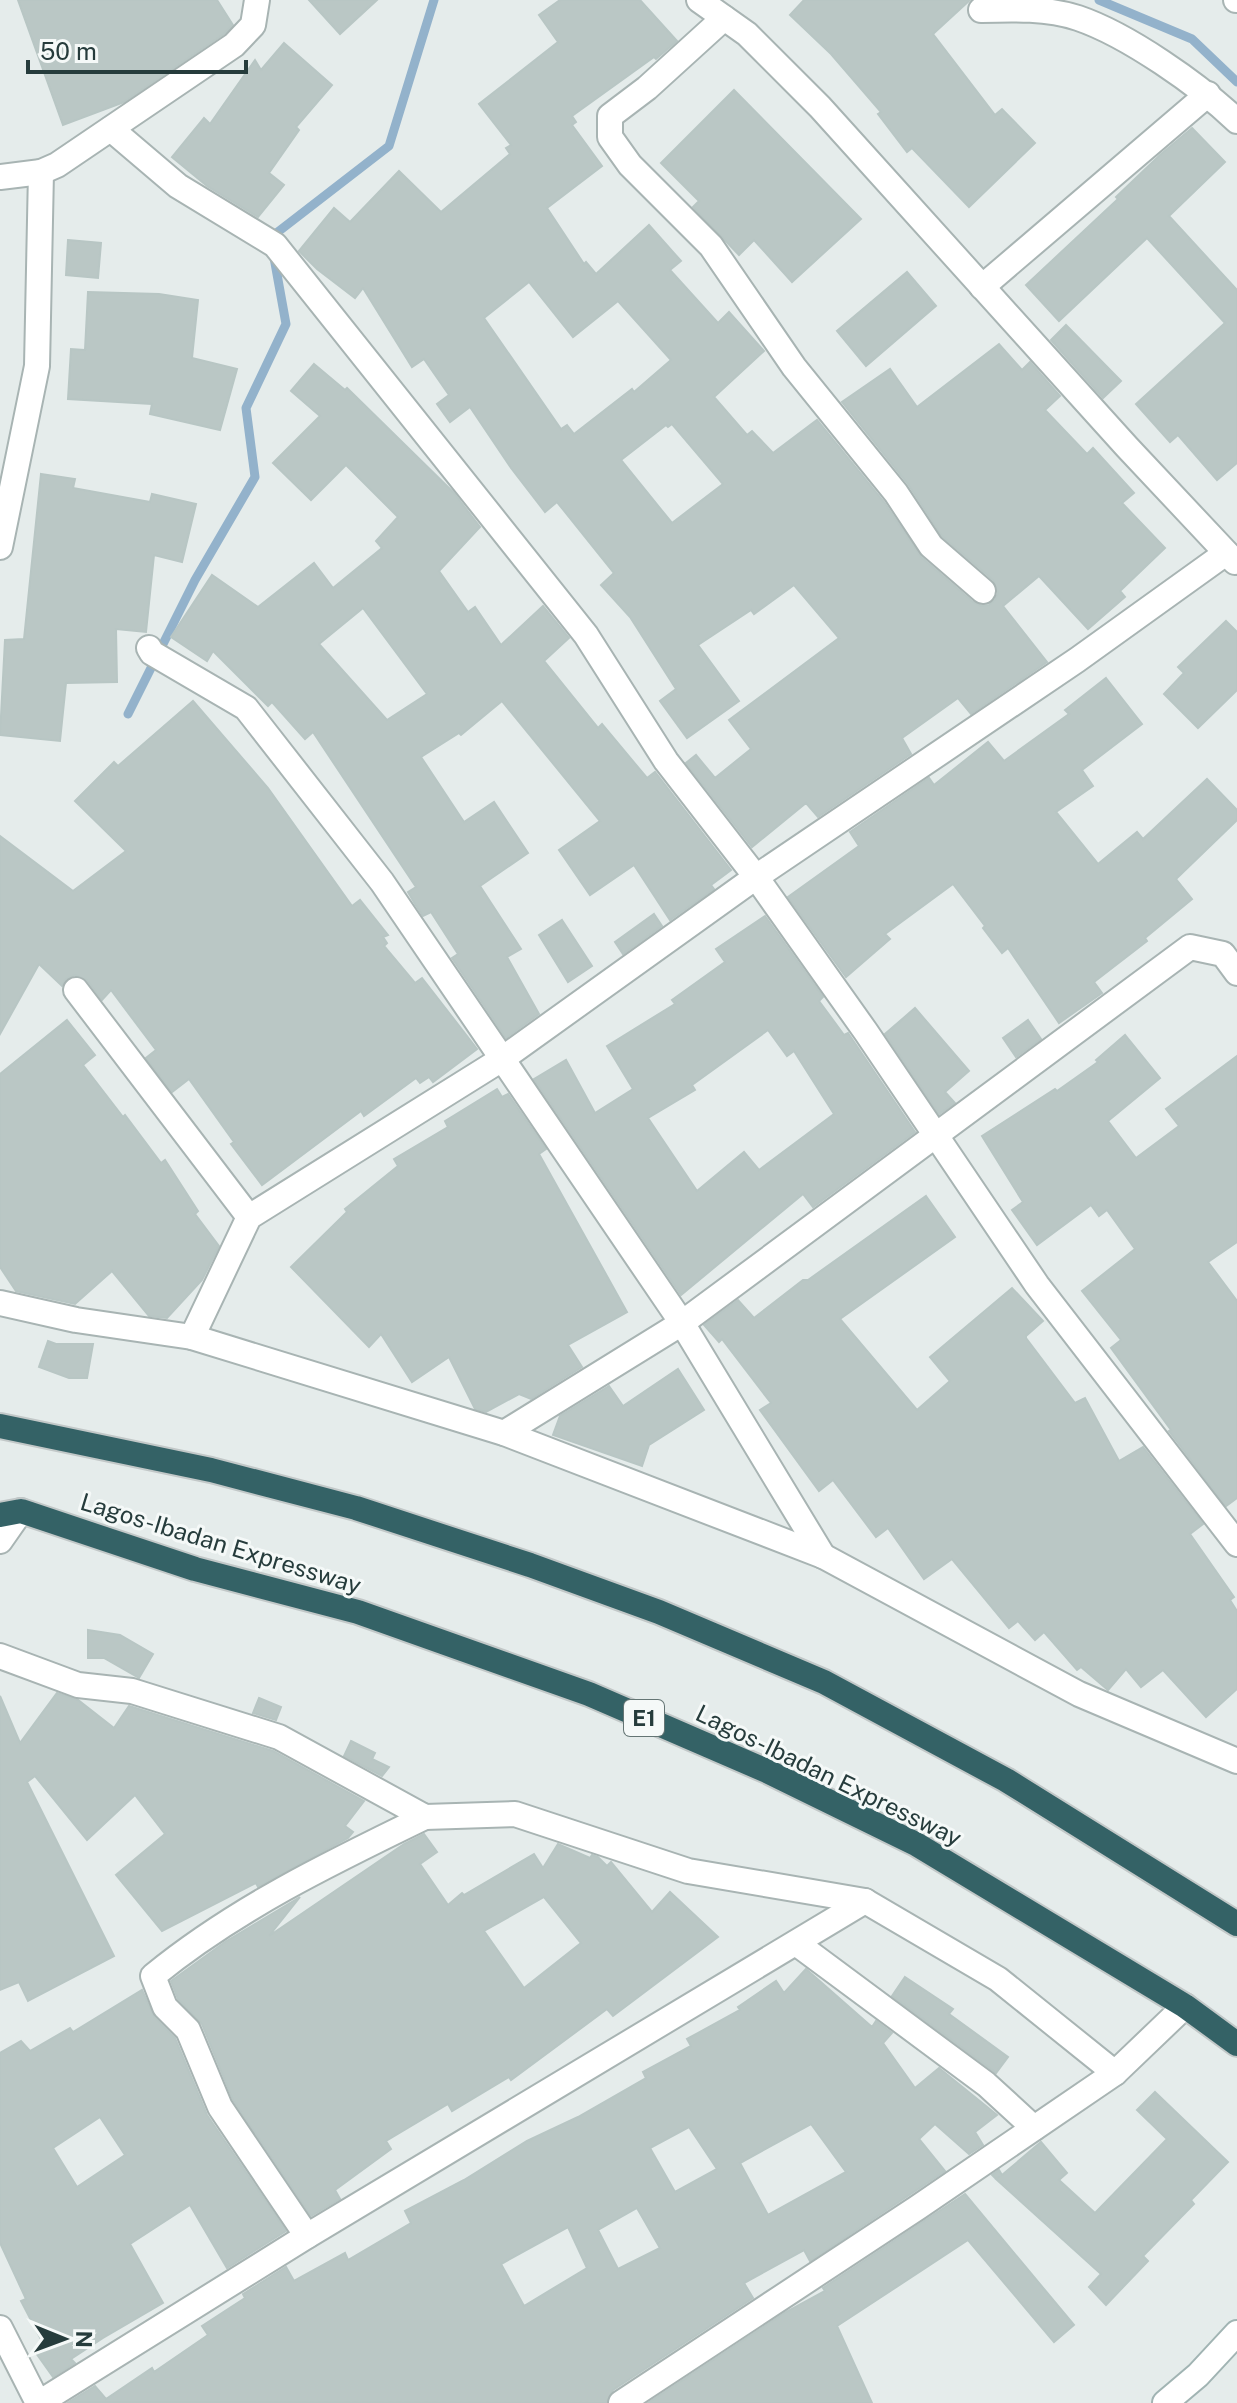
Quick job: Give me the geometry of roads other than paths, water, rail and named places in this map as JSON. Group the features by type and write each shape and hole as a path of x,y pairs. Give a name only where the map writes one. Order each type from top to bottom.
{"highway":[{"path":"0,1426 211,1470 356,1508 530,1565 659,1612 824,1682 1006,1780 1237,1924"},
{"name":"Lagos-Ibadan Expressway","path":"10,1513 195,1569 358,1612 589,1694 767,1771 916,1844 1185,2006 1237,2044"}],"street":[{"path":"0,177 41,172 111,129 234,45 253,25 257,0"},
{"path":"192,1337 249,1217 502,1059 756,877 1232,559 820,107 747,34 699,0"},
{"path":"981,10 1029,8 1079,18 1130,43 1208,94 1237,121"},
{"path":"724,18 647,88 610,116 610,137 630,165 711,246 794,367 896,493 931,546 983,591"},
{"path":"982,287 1208,94"},
{"path":"111,129 178,186 275,245 586,635 666,761 756,877 1037,1285 1237,1544"},
{"path":"0,547 37,366 41,172"},
{"path":"149,648 152,653 246,708 382,882 682,1323 823,1556"},
{"path":"504,1433 682,1323 1190,947 1223,954 1237,973"},
{"path":"76,990 249,1217"},
{"path":"0,1303 76,1320 192,1337 504,1433 823,1556 1079,1694 1237,1761"},
{"path":"0,1541 10,1513"},
{"path":"0,1656 78,1685 132,1691 279,1737 425,1817"},
{"path":"307,2236 220,2107 188,2030 165,2007 153,1976 191,1945 311,1872 425,1817 515,1814 688,1871 865,1901 998,1979 1115,2073"},
{"path":"0,2328 38,2403 307,2236 865,1901"},
{"path":"796,1943 986,2084 1034,2128"},
{"path":"621,2403 1115,2073 1185,2006"},
{"path":"1165,2403 1198,2375 1237,2333"}],"waterway":[{"path":"270,238 389,146 434,0"},
{"path":"1099,0 1192,39 1237,82"},
{"path":"128,714 195,580 255,477 246,408 286,324 273,252"}]}
